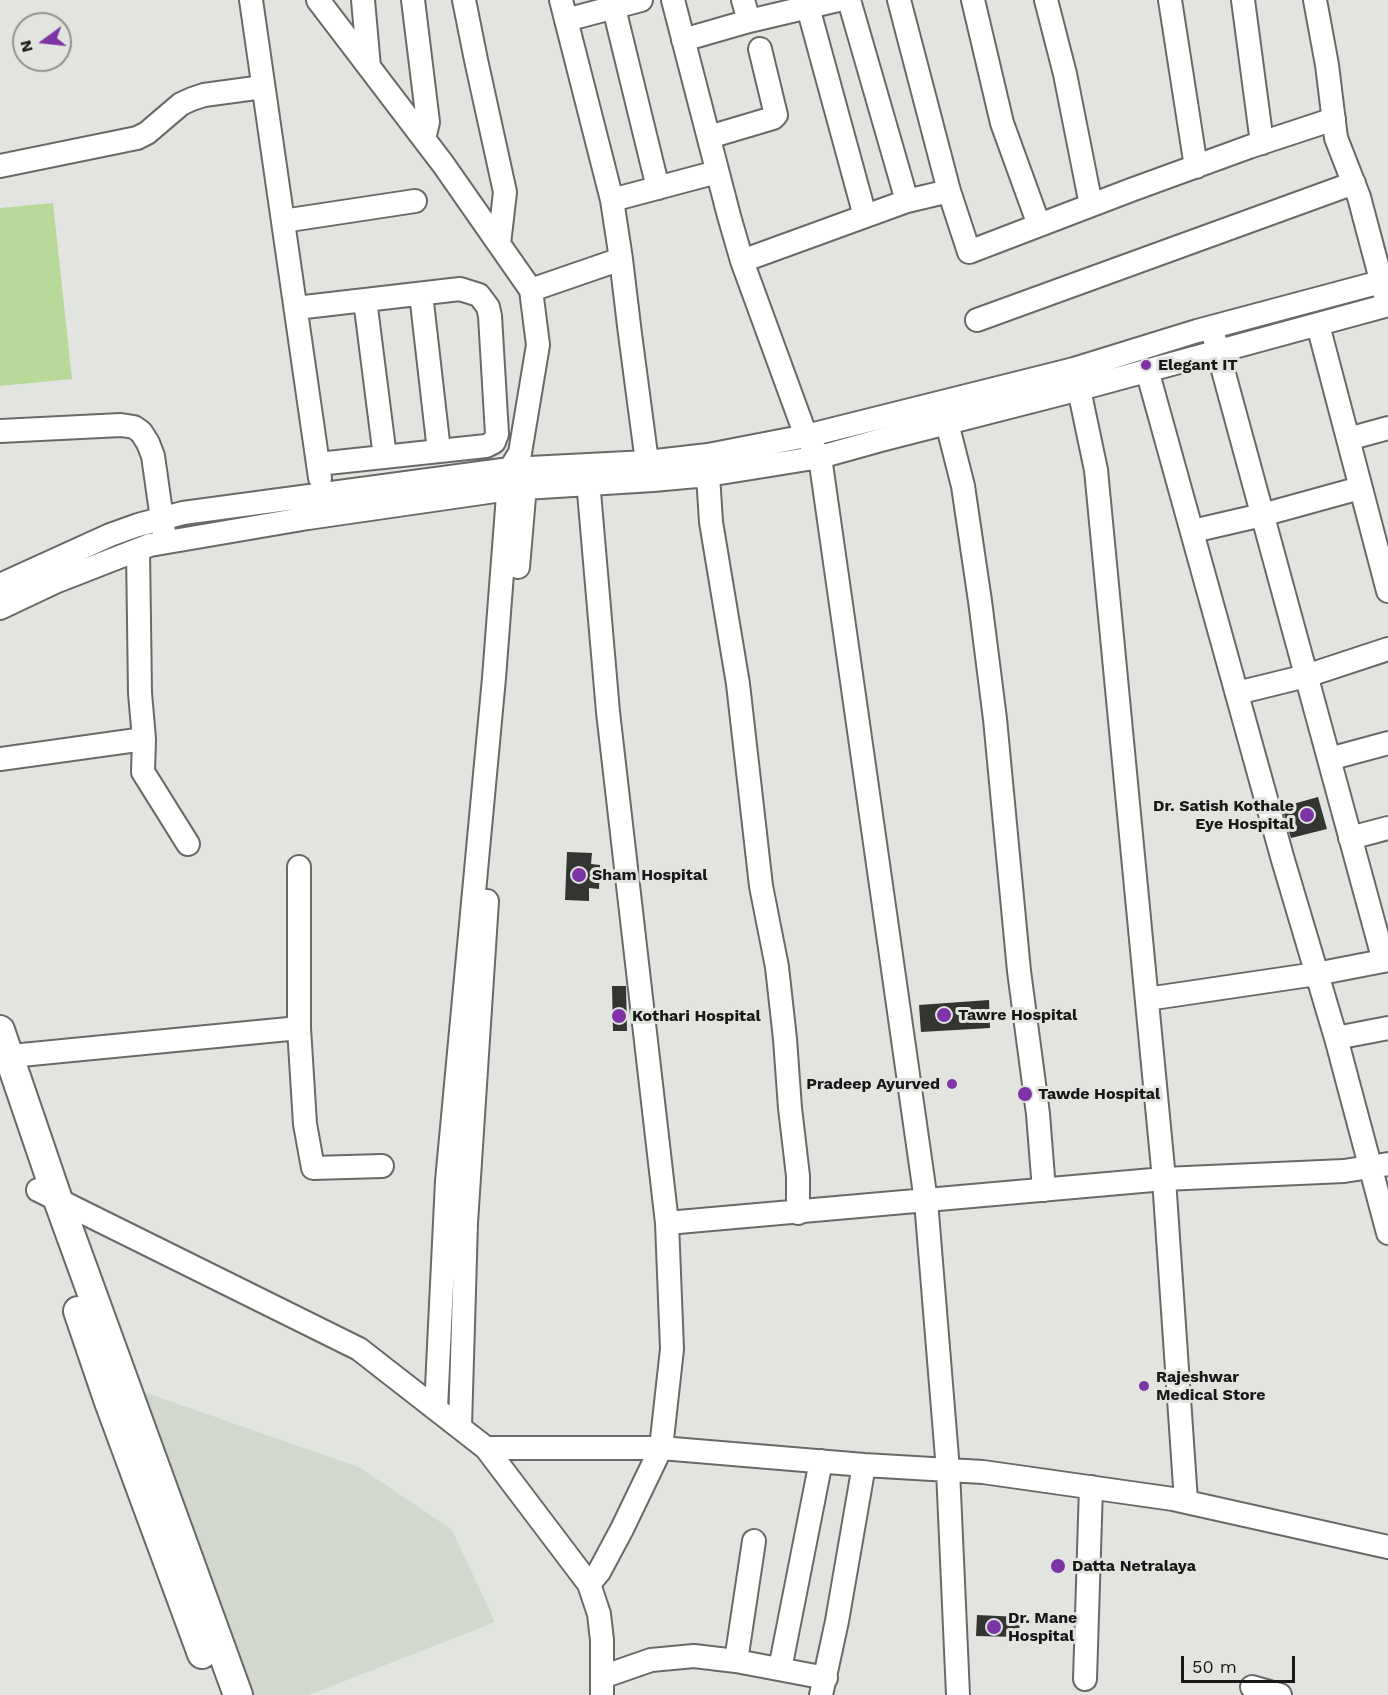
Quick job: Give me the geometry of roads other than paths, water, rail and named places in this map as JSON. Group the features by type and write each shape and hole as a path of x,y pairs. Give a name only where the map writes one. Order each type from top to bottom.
{"main road":[{"path":"3,1047 109,1402 218,1695"},
{"path":"0,1089 48,1195 238,1695"}],"street":[{"path":"251,0 322,494"},
{"path":"318,0 424,139 531,290 538,345 518,474 478,926 447,1181 436,1408"},
{"path":"363,0 369,67"},
{"path":"412,0 428,122 424,139"},
{"path":"464,0 505,192 499,244"},
{"path":"641,0 564,10 612,200 647,462"},
{"path":"673,0 742,261 806,436 820,457 926,1201 948,1470 958,1695"},
{"path":"683,40 746,11 838,0"},
{"path":"849,0 907,201"},
{"path":"899,0 950,191 969,252 1091,205 1334,119"},
{"path":"972,0 1002,123 1039,225"},
{"path":"1046,0 1065,74 1091,205"},
{"path":"1170,0 1196,167"},
{"path":"1243,0 1262,143"},
{"path":"588,474 647,462 708,455 806,436 1077,379 1147,370 1388,304 1385,281 1359,197 1336,138 1327,65 1315,0"},
{"path":"807,3 865,216"},
{"path":"613,4 658,188"},
{"path":"708,137 773,118 776,115 760,49"},
{"path":"0,166 137,138 147,133 181,104 192,99 204,95 263,87"},
{"path":"612,200 717,172"},
{"path":"977,320 1354,183"},
{"path":"742,261 907,201 950,191"},
{"path":"283,221 414,201"},
{"path":"531,290 621,259"},
{"path":"0,585 110,535 183,513 322,494 518,474 588,474 652,480 708,475 820,457 947,423 1077,379 1211,328 1385,281"},
{"path":"296,308 460,290 479,295 488,307 490,316 497,434 494,442 486,446 318,464"},
{"path":"420,294 439,451"},
{"path":"365,300 385,457"},
{"path":"1318,325 1360,488 1380,531 1388,591"},
{"path":"1147,999 1316,974 1386,960 1350,838 1211,328"},
{"path":"1147,370 1316,974 1379,1165 1388,1233"},
{"path":"1077,379 1096,470 1164,1179 1186,1501"},
{"path":"947,423 963,486 983,624 996,730 1019,971 1038,1114 1044,1190"},
{"path":"0,432 122,425 141,432 153,456 166,543"},
{"path":"1348,439 1388,428"},
{"path":"0,608 56,582 150,545 308,518 518,474"},
{"path":"588,474 608,712 667,1223 672,1349 661,1448 622,1529 599,1572 589,1584"},
{"path":"708,475 711,522 738,684 761,886 777,967 798,1176 798,1213"},
{"path":"1193,531 1360,488"},
{"path":"138,550 143,772 188,844"},
{"path":"1237,693 1306,676 1388,649"},
{"path":"0,759 144,739"},
{"path":"1329,759 1388,743"},
{"path":"1350,838 1388,828"},
{"path":"298,867 299,1028 305,1124 313,1168 382,1166"},
{"path":"460,1426 478,926"},
{"path":"3,1047 299,1028"},
{"path":"1336,1038 1388,1028"},
{"path":"667,1223 1164,1179 1344,1171 1379,1165"},
{"path":"48,1195 359,1349 486,1448 589,1584 599,1614 602,1641 602,1686 651,1660 686,1656 736,1661 780,1669 823,1687 864,1465"},
{"path":"486,1448 661,1448 864,1465 983,1472 1186,1501 1388,1546"},
{"path":"780,1669 821,1461"},
{"path":"1085,1679 1091,1487"},
{"path":"736,1661 754,1541"},
{"path":"1252,1687 1280,1695"}],"place":[{"name":"Elegant IT","path":"1146,365"},
{"name":"Dr. Satish Kothale Eye Hospital","path":"1307,815"},
{"name":"Sham Hospital","path":"579,875"},
{"name":"Tawre Hospital","path":"944,1015"},
{"name":"Kothari Hospital","path":"619,1016"},
{"name":"Pradeep Ayurved","path":"952,1084"},
{"name":"Tawde Hospital","path":"1025,1094"},
{"name":"Rajeshwar Medical Store","path":"1144,1386"},
{"name":"Datta Netralaya","path":"1058,1566"},
{"name":"Dr. Mane Hospital","path":"994,1627"}]}
